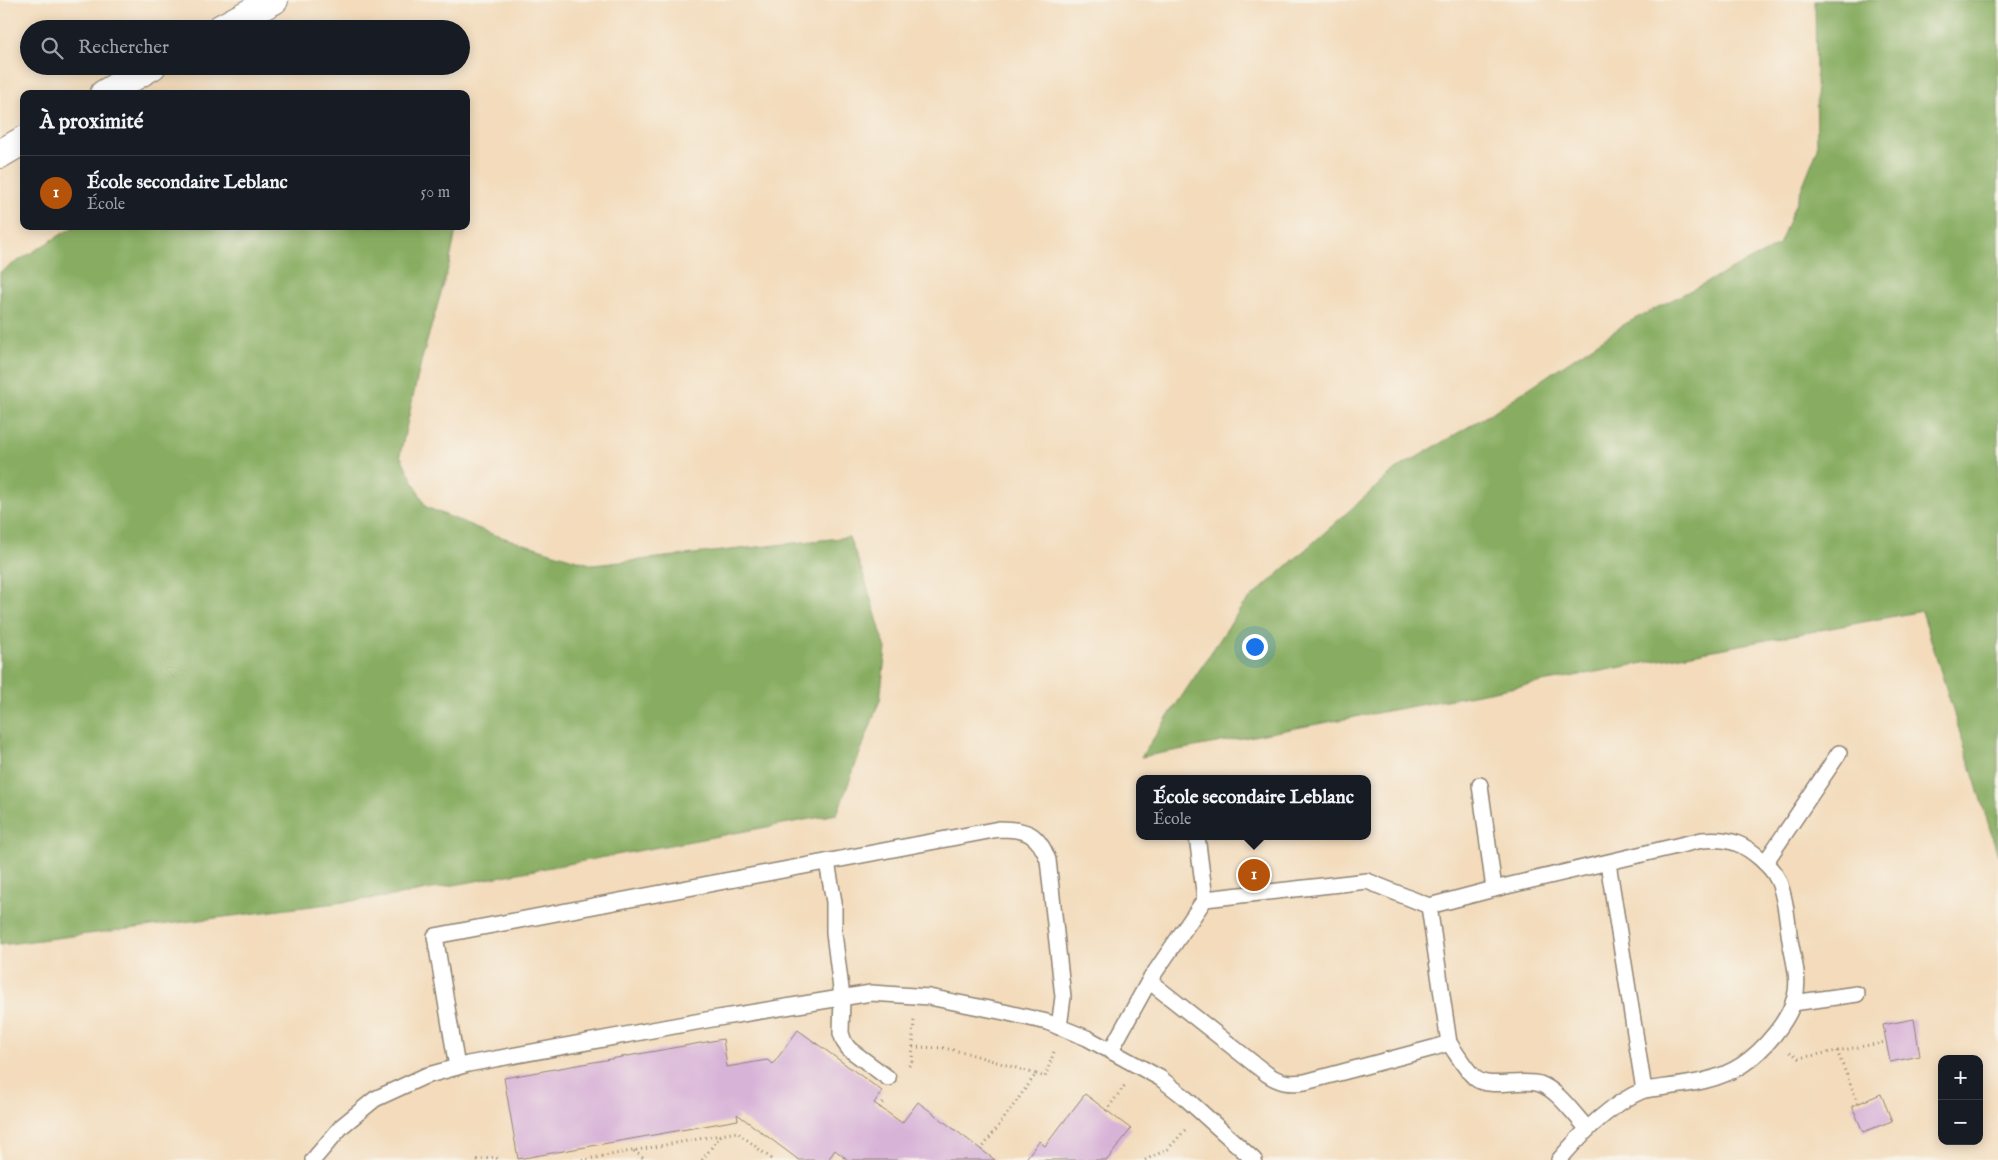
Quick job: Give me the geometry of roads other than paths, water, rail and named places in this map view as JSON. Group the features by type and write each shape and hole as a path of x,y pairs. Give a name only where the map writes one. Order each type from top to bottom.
{"highway":[{"path":"237,20 274,0"},
{"path":"111,90 137,75"},
{"path":"0,154 20,142"}],"lane":[{"path":"1766,863 1839,753"},
{"path":"1480,785 1494,889"},
{"path":"457,1067 435,936 999,829 1024,831 1036,837 1043,847 1050,872 1063,997 1059,1027"},
{"path":"1205,899 1367,881 1429,906 1702,840 1716,839 1736,843 1766,863 1778,880 1783,898 1797,977 1796,995 1793,1003 1775,1033 1744,1064 1713,1080 1644,1090 1629,1096 1588,1130 1559,1160"},
{"path":"1111,1050 1149,981 1205,899 1198,840"},
{"path":"827,862 834,902 834,933 842,997 841,1033 849,1049 888,1078"},
{"path":"1608,862 1644,1090"},
{"path":"1429,906 1449,1043 1474,1077 1481,1082 1527,1082 1540,1084 1562,1101 1588,1130"},
{"path":"1149,981 1267,1074 1276,1080 1288,1084 1305,1082 1449,1043"},
{"path":"313,1160 342,1126 375,1099 425,1076 457,1067 871,993 929,997 1004,1012 1059,1027 1087,1038 1160,1078 1182,1095 1254,1160"},
{"path":"1793,1003 1857,994"}],"place":[{"name":"École secondaire Leblanc","path":"1254,875"}]}
